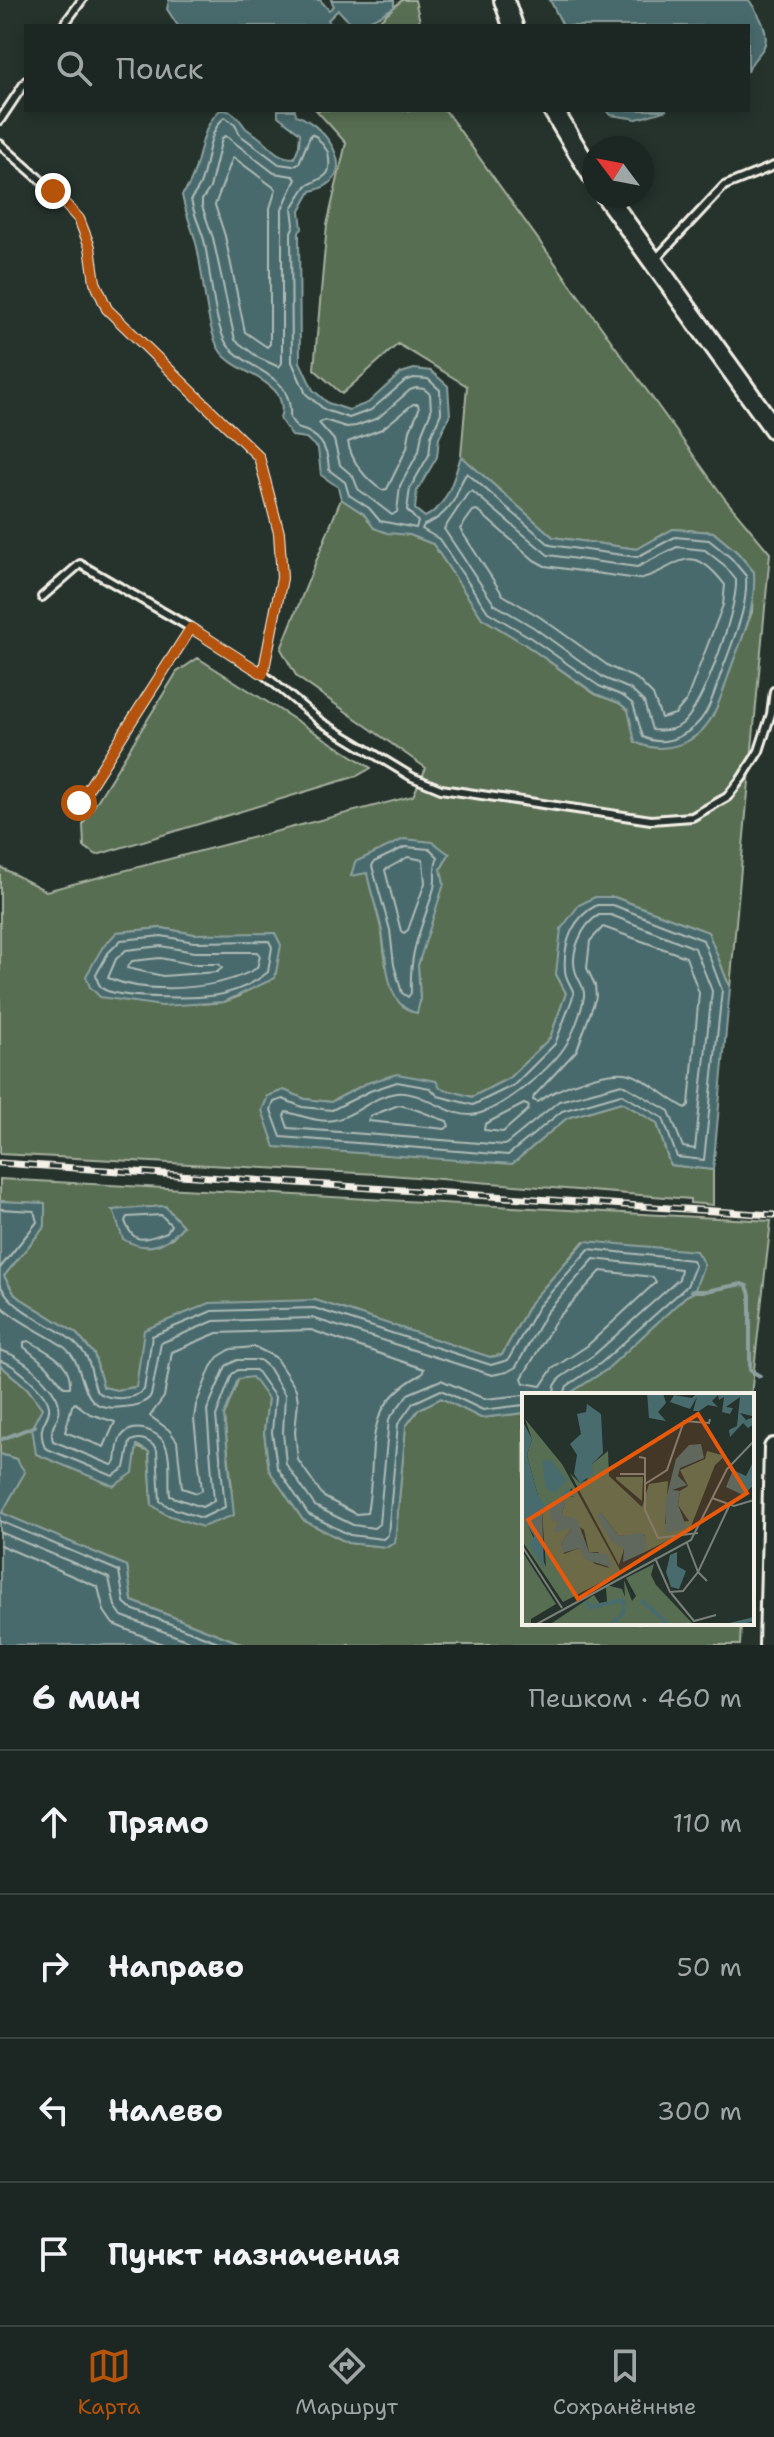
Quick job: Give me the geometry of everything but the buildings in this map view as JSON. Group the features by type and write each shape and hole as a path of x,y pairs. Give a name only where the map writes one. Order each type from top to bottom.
{"main road":[{"path":"504,0 512,24"},
{"path":"554,112 582,158"},
{"path":"614,208 774,429"},
{"path":"769,1645 774,1448"}],"lane":[{"path":"64,24 82,0"},
{"path":"0,120 24,84"},
{"path":"0,144 53,191 79,219 90,247 95,282 107,309 259,457 279,533 282,578 263,674"},
{"path":"652,262 724,186 773,170"},
{"path":"42,597 80,564 263,674 321,722 412,777 441,789 651,820 692,817 727,797 759,751 771,714 774,691"},
{"path":"79,803 191,628"}],"green space":[{"path":"402,0 415,0 421,24 375,24"},
{"path":"318,112 446,112 725,499 770,553 730,988 708,932 614,897 556,974 566,993 550,1038 509,1078 472,1097 440,1088 367,1083 331,1102 305,1099 284,1090 268,1096 512,1164 567,1118 621,1102 657,1123 670,1165 713,1170 713,1205 690,1203 690,1199 377,1174 0,1154 0,867 46,891 413,796 426,768 297,677 281,649 341,499 364,514 374,528 410,535 433,544 482,618 595,694 628,710 712,717 752,612 754,572 737,552 713,532 673,529 637,549 553,537 461,456 467,386 398,344 342,394 314,369 327,225 346,143","holes":["449,854 441,869 418,965 420,1001 386,966 382,932 367,872 351,875","162,928 194,934 245,934 240,996 224,1002 202,1004 117,932"]},
{"path":"198,658 371,768 357,776 97,855 84,847 83,824 177,672"},
{"path":"0,1179 771,1221 751,1393 570,1393 606,1370 694,1292 584,1241 531,1302 502,1355 489,1357 315,1300 136,1387 116,1390 103,1387 94,1354 76,1333 15,1295 4,1276 45,1226 45,1204 0,1201","holes":["165,1206 183,1226 171,1239 113,1210"]},
{"path":"0,1365 27,1388 42,1408 149,1452 152,1505 232,1488 224,1416 239,1378 253,1376 268,1399 264,1432 269,1470 303,1520 348,1543 387,1547 395,1542 406,1426 419,1409 441,1398 481,1418 522,1413 522,1625 741,1625 740,1645 245,1645 132,1601 127,1566 1,1513 16,1459 0,1454"}],"water":[{"path":"169,0 320,0 329,10 334,6 331,0 394,0 394,7 360,23 348,20 338,10 328,20 331,24 177,24 167,9"},
{"path":"550,0 749,0 763,24 766,38 750,67 750,24 562,24"},
{"path":"218,112 230,112 277,153 294,158 300,133 278,116 278,112 295,112 320,131 336,154 338,166 335,177 327,185 311,191 300,211 300,362 313,390 328,403 349,410 368,403 401,373 414,369 431,371 448,386 450,415 439,438 437,457 417,491 415,509 425,517 439,506 449,491 461,456 553,537 637,549 673,529 713,532 737,552 754,572 753,596 745,629 716,709 699,733 679,745 668,747 657,748 635,742 628,710 596,694 482,618 433,544 410,535 387,533 374,528 364,514 341,499 338,487 321,475 318,449 306,438 292,436 280,419 282,406 271,386 238,367 220,351 211,329 198,254 182,195 193,175 212,119"},
{"path":"609,112 660,112 637,119"},
{"path":"404,839 433,842 449,854 441,869 444,884 418,965 420,1001 417,1013 406,1008 392,990 381,927 367,873 351,876 355,862"},
{"path":"595,897 614,897 708,932 730,988 713,1170 670,1165 657,1123 621,1102 567,1118 512,1164 275,1147 262,1110 268,1096 284,1090 305,1099 331,1102 367,1083 397,1074 436,1081 440,1088 472,1097 509,1078 550,1038 566,993 556,974 561,929 579,905"},
{"path":"162,928 194,934 275,933 281,945 275,978 224,1002 162,1006 100,997 90,987 86,976 102,948 117,932"},
{"path":"0,1201 45,1203 45,1226 4,1276 15,1295 76,1333 94,1354 103,1387 116,1390 136,1387 144,1330 210,1303 315,1300 490,1357 502,1355 531,1302 585,1241 696,1251 704,1264 694,1292 606,1370 570,1393 522,1393 522,1413 481,1418 441,1398 419,1409 406,1426 395,1543 387,1547 348,1543 303,1520 269,1470 264,1432 268,1399 252,1377 238,1379 224,1416 234,1515 202,1527 165,1514 152,1505 149,1452 137,1445 133,1473 114,1486 36,1454 32,1427 42,1408 27,1388 0,1365"},
{"path":"165,1206 183,1226 170,1238 148,1246 123,1239 113,1210"},
{"path":"0,1454 16,1459 25,1472 2,1513 127,1566 132,1601 245,1645 0,1645"}],"waterway":[{"path":"691,1291 742,1284 747,1286 750,1295 750,1370 760,1376"},
{"path":"0,1440 35,1426"}],"railway":[{"path":"0,1163 774,1215"}],"route":[{"path":"53,191 79,219 90,247 95,282 107,309 259,457 279,533 282,578 263,674 191,628 79,803"}]}
